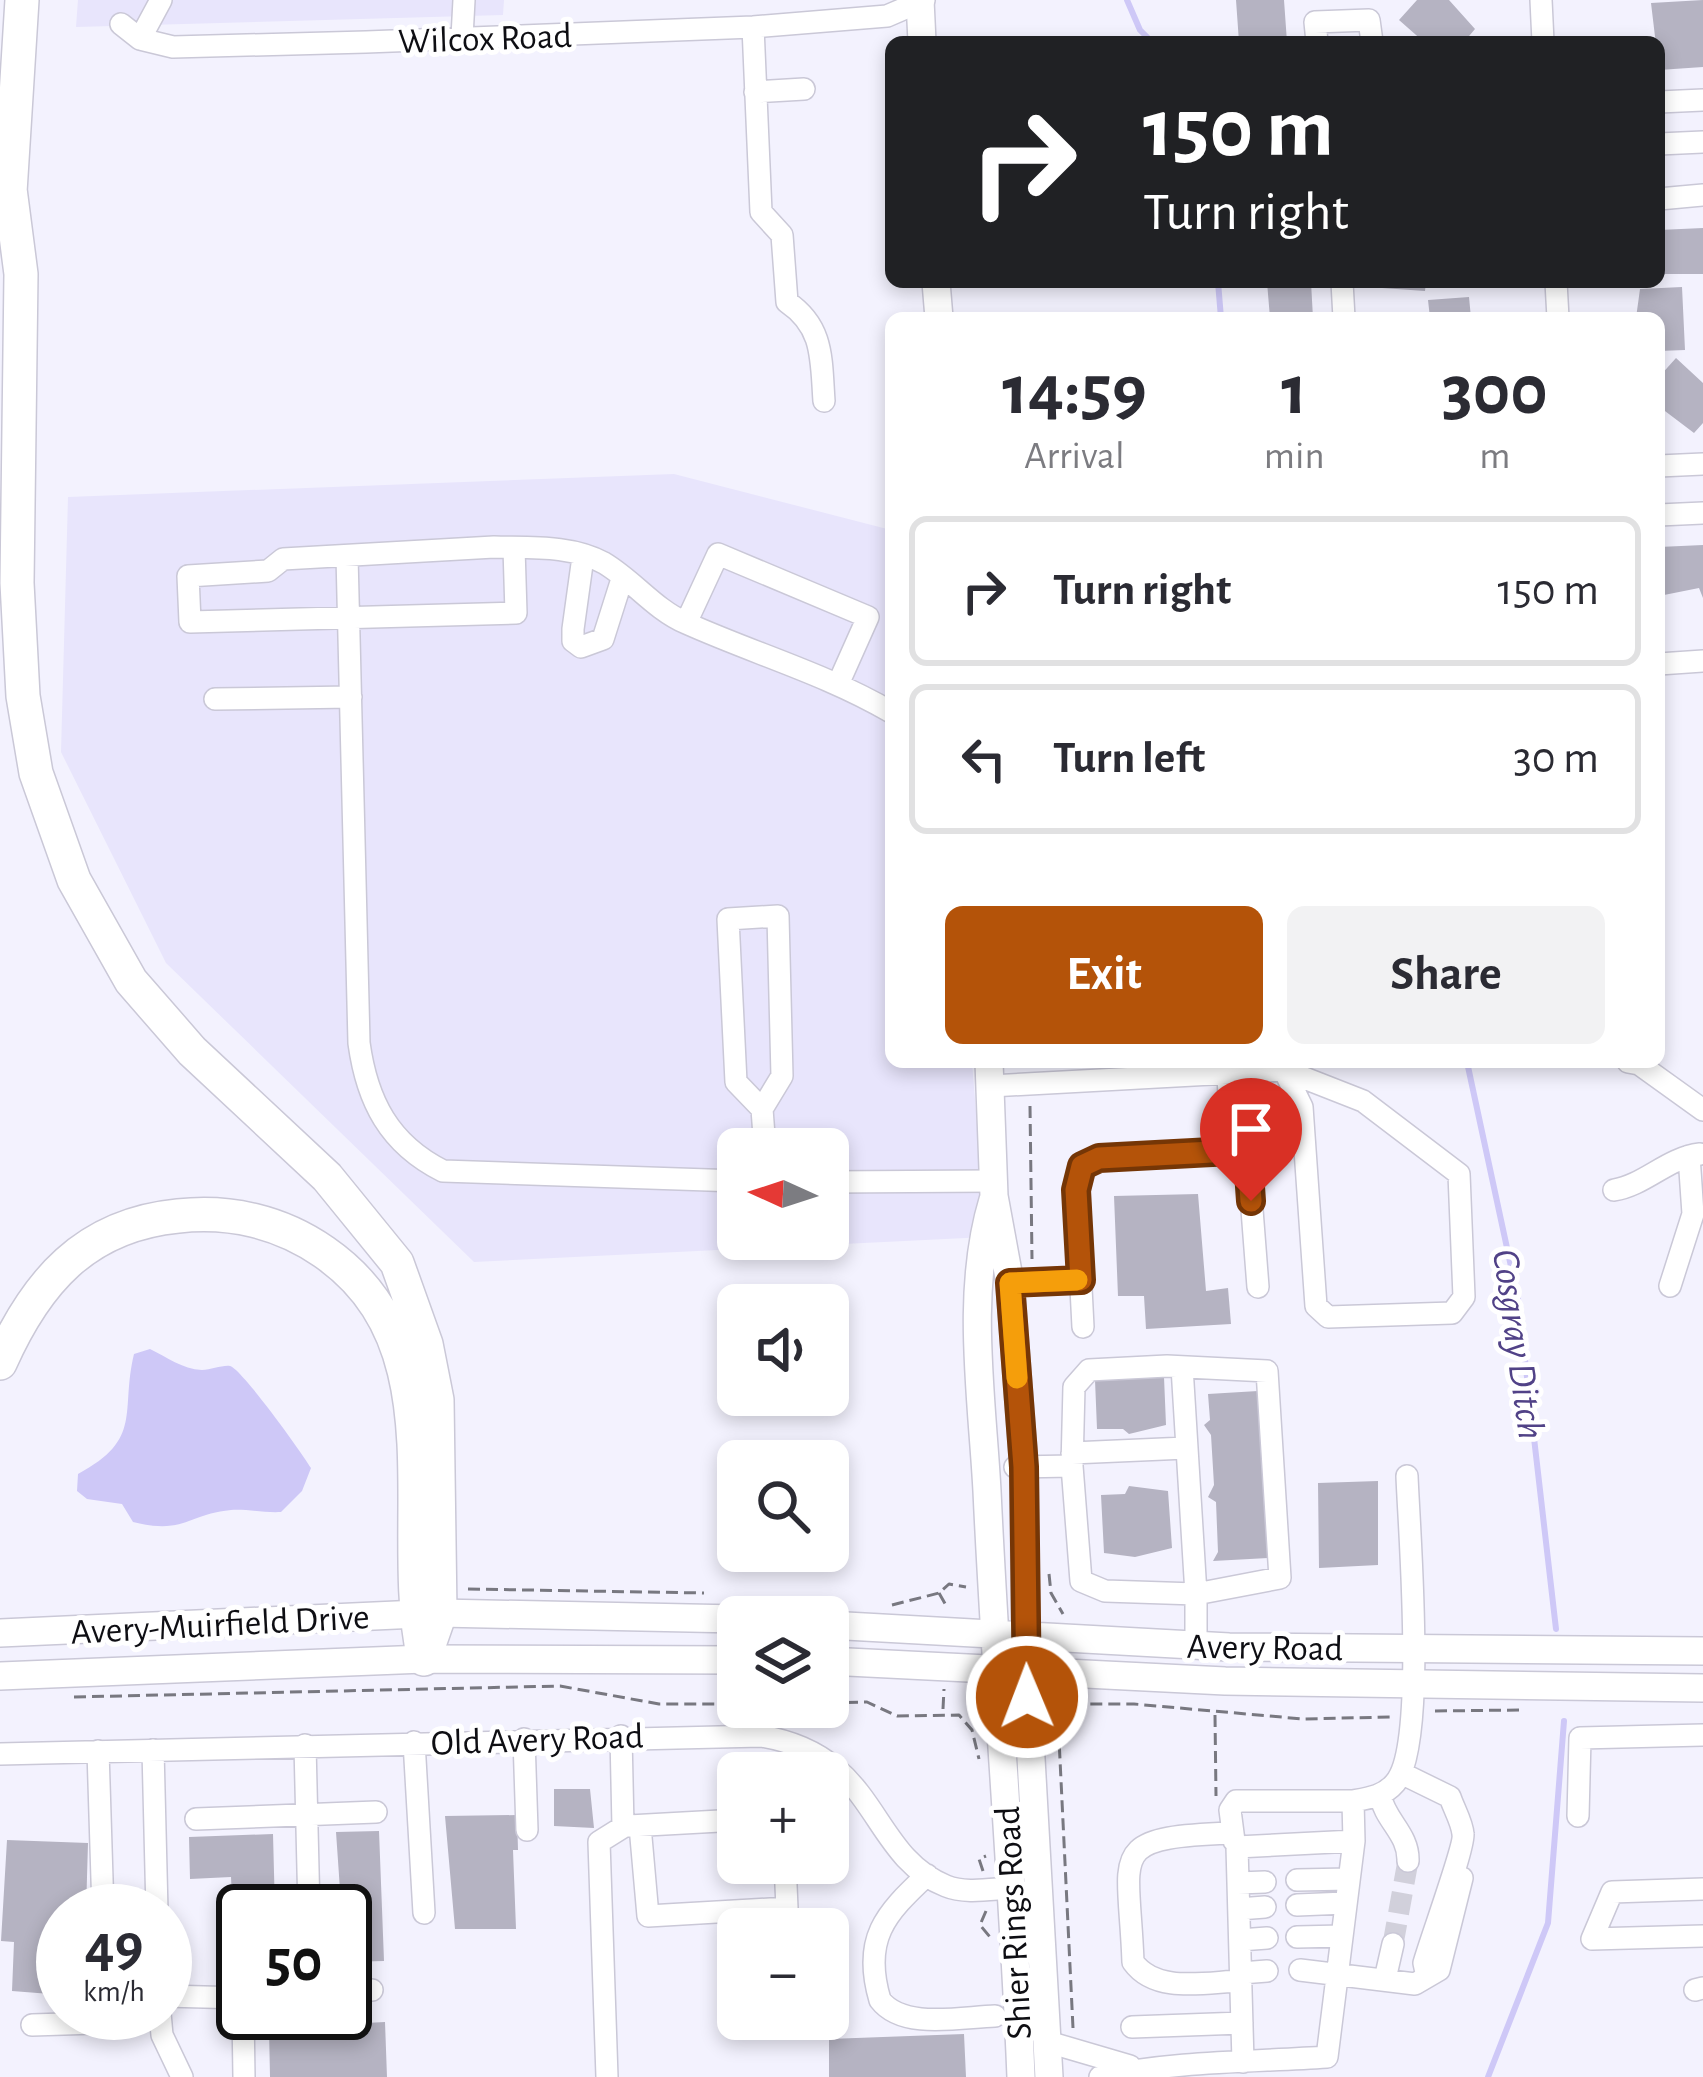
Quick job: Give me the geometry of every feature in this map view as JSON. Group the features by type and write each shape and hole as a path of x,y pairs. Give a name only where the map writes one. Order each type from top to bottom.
{"highway":[{"path":"0,343 22,0"},
{"path":"10,189 21,274 17,583 23,696 36,773 74,880 131,981 192,1051 327,1177 397,1263 426,1344 437,1400 424,1659"},
{"path":"0,1363 41,1285 62,1263 114,1230 204,1213 278,1226 309,1242 362,1286 401,1352 427,1613"}],"main road":[{"path":"921,1 922,36"},
{"name":"Shier Rings Road","path":"990,1074 994,1189 1022,1283 1012,1639 993,1668 1012,1888 1021,2077"},
{"name":"Shier Rings Road","path":"994,1189 980,1243 980,1310 1012,1639 1026,1670 1061,2046 1049,2077"},
{"path":"980,1310 1002,1347 1019,1467"},
{"path":"427,1613 717,1619"},
{"name":"Avery-Muirfield Drive","path":"4,1633 427,1613"},
{"name":"Avery Road","path":"849,1627 1196,1646 1703,1652"},
{"path":"424,1659 717,1660"},
{"name":"Avery-Muirfield Drive","path":"4,1675 424,1659"},
{"name":"Avery Road","path":"849,1661 1413,1683 1703,1688"}],"street":[{"path":"121,24 140,39 161,0"},
{"path":"462,38 464,0"},
{"path":"1541,0 1543,36"},
{"name":"Wilcox Road","path":"140,39 173,47 753,27 887,16 921,1"},
{"path":"1316,36 1315,22 1369,20 1371,36"},
{"path":"753,27 760,212 782,235 787,302 808,317 820,340 824,401"},
{"path":"755,92 804,88"},
{"path":"1665,102 1703,100"},
{"path":"1665,144 1703,142"},
{"path":"1665,199 1703,196"},
{"path":"1665,466 1703,464"},
{"path":"1665,515 1703,513"},
{"path":"514,548 516,613 190,622 188,576 268,571 283,559 514,548 555,548 603,563 686,623 839,682 885,709"},
{"path":"686,623 718,554 868,617 839,682"},
{"path":"347,556 359,1043 365,1085 379,1117 419,1159 443,1171 717,1179"},
{"path":"583,557 573,629 574,641 581,646 603,639 622,579"},
{"path":"1665,664 1703,661"},
{"path":"214,699 350,697"},
{"path":"762,1109 736,1082 728,919 778,916 782,1076 762,1109 763,1128"},
{"path":"1645,1068 1703,1110"},
{"path":"990,1074 1030,1084 1177,1069 1284,1070 1363,1101 1459,1174 1464,1297 1452,1313 1328,1317 1316,1306 1302,1107 1284,1070"},
{"path":"1228,1073 1231,1151"},
{"path":"1083,1327 1076,1190 1082,1166 1099,1158 1231,1151 1248,1158 1258,1287"},
{"path":"1614,1190 1637,1186 1696,1155"},
{"path":"1670,1286 1693,1214 1696,1155"},
{"path":"849,1183 994,1189"},
{"path":"1022,1283 1081,1280"},
{"path":"1182,1367 1196,1646"},
{"path":"1182,1367 1267,1371 1280,1578 1196,1594 1106,1591 1081,1581 1072,1459 1078,1377 1089,1370 1182,1367"},
{"path":"1019,1467 1186,1448"},
{"path":"1244,2062 1238,1883 1228,1838 1230,1810 1236,1802 1353,1802 1380,1795 1401,1773 1413,1683 1407,1476"},
{"name":"Old Avery Road","path":"0,1754 735,1733 790,1741 814,1750 850,1779 927,1875"},
{"path":"1578,1816 1580,1738 1703,1735"},
{"path":"621,1736 648,1916 787,1908 785,1884"},
{"path":"524,1738 527,1830"},
{"path":"414,1742 424,1913"},
{"path":"305,1745 308,1884"},
{"path":"153,1750 156,1884"},
{"path":"98,1751 102,1884"},
{"path":"1300,1970 1415,1984 1426,1977 1424,1963 1449,1873 1460,1860 1463,1835 1450,1797 1401,1773"},
{"path":"1380,1795 1383,1811 1404,1837 1408,1862"},
{"path":"1100,2077 1142,2068 1327,2057 1354,1841 1353,1802"},
{"path":"196,1819 376,1812"},
{"path":"607,2077 599,1842 631,1826 717,1821"},
{"path":"1267,1971 1168,1983 1142,1975 1133,1962 1130,1865 1136,1848 1155,1836 1354,1841"},
{"path":"995,2016 912,2018 887,2010 880,2000 874,1960 880,1925 927,1875 962,1890 1012,1888"},
{"path":"1297,1880 1349,1879"},
{"path":"1238,1883 1265,1882"},
{"path":"1703,1888 1612,1892 1592,1939 1703,1936"},
{"path":"1297,1906 1346,1903"},
{"path":"1239,1909 1265,1907"},
{"path":"1297,1936 1342,1936"},
{"path":"1240,1940 1267,1938"},
{"path":"1385,1979 1393,1944"},
{"path":"1132,2027 1243,2023"},
{"path":"32,2025 36,2025"},
{"path":"160,2077 161,2040"},
{"path":"167,2040 182,2077"},
{"path":"243,2040 244,2077"},
{"path":"1061,2046 1142,2068"}],"path":[{"path":"1022,1283 1030,1084"},
{"path":"1048,1565 1058,1612 1074,1622 1073,1642"},
{"path":"1072,1672 1071,1696 1077,1704"},
{"path":"74,1697 560,1686 658,1703 717,1704"},
{"path":"849,1702 867,1702 897,1716 943,1711"},
{"path":"1061,2046 1059,1738 1077,1704"},
{"path":"1077,1704 1350,1719 1522,1710"},
{"path":"1215,1714 1228,1838"}],"shaded area":[{"path":"78,0 504,0 503,15 76,27"},
{"path":"674,474 885,528 885,1068 972,1068 986,1237 849,1244 849,1128 717,1128 717,1250 474,1262 166,963 61,752 68,497"},
{"path":"150,1349 195,1369 230,1366 258,1395 311,1468 302,1491 281,1512 231,1510 175,1525 150,1525 133,1522 122,1504 87,1499 77,1491 78,1474 113,1449 121,1436 134,1354"}],"building":[{"path":"1236,0 1284,0 1287,36 1239,36"},
{"path":"1417,0 1449,0 1475,29 1469,36 1417,36 1399,20"},
{"path":"1703,0 1703,67 1665,70 1665,36 1655,36 1651,3"},
{"path":"1703,228 1703,274 1665,274 1665,230"},
{"path":"1682,287 1685,350 1665,351 1665,312 1637,312 1640,289"},
{"path":"1268,288 1311,288 1313,312 1270,312"},
{"path":"1469,297 1470,312 1429,312 1428,300"},
{"path":"1676,358 1703,383 1703,423 1694,433 1665,411 1665,370"},
{"path":"1703,545 1703,598 1699,588 1665,595 1665,547"},
{"path":"1198,1194 1206,1291 1228,1288 1231,1324 1146,1329 1144,1296 1118,1296 1114,1196"},
{"path":"1164,1377 1166,1425 1129,1434 1123,1429 1097,1429 1095,1380"},
{"path":"1258,1391 1268,1558 1213,1561 1218,1552 1216,1502 1208,1497 1214,1485 1211,1435 1204,1425 1210,1420 1208,1394"},
{"path":"1378,1481 1378,1565 1319,1568 1318,1483"},
{"path":"1129,1486 1168,1491 1172,1548 1135,1557 1104,1553 1101,1495 1125,1494"},
{"path":"554,1789 590,1789 594,1828 554,1826"},
{"path":"517,1815 518,1850 513,1850 516,1929 455,1929 445,1816"},
{"path":"379,1831 384,1961 372,1961 372,1884 340,1884 336,1832"},
{"path":"273,1834 274,1884 231,1884 231,1877 190,1879 189,1837"},
{"path":"7,1840 88,1843 87,1884 36,1884 36,1993 12,1991 14,1942 1,1941"},
{"path":"385,2022 387,2077 270,2077 269,2040 372,2040 372,2023"},
{"path":"964,2034 966,2077 829,2077 829,2040"}],"waterway":[{"name":"Cosgray Ditch","path":"1127,0 1146,36"},
{"name":"Cosgray Ditch","path":"1218,288 1220,312"},
{"name":"Cosgray Ditch","path":"1468,1068 1518,1299 1556,1629"},
{"name":"Cosgray Ditch","path":"1488,2077 1548,1923 1564,1721"}],"tunnel":[{"path":"1393,1944 1408,1861"}],"slow traffic":[{"path":"1017,1378 1010,1283 1077,1280"}],"route":[{"path":"1027,1697 1024,1467 1010,1283 1081,1280 1076,1190 1082,1166 1099,1158 1231,1151 1248,1158 1251,1201"}]}
